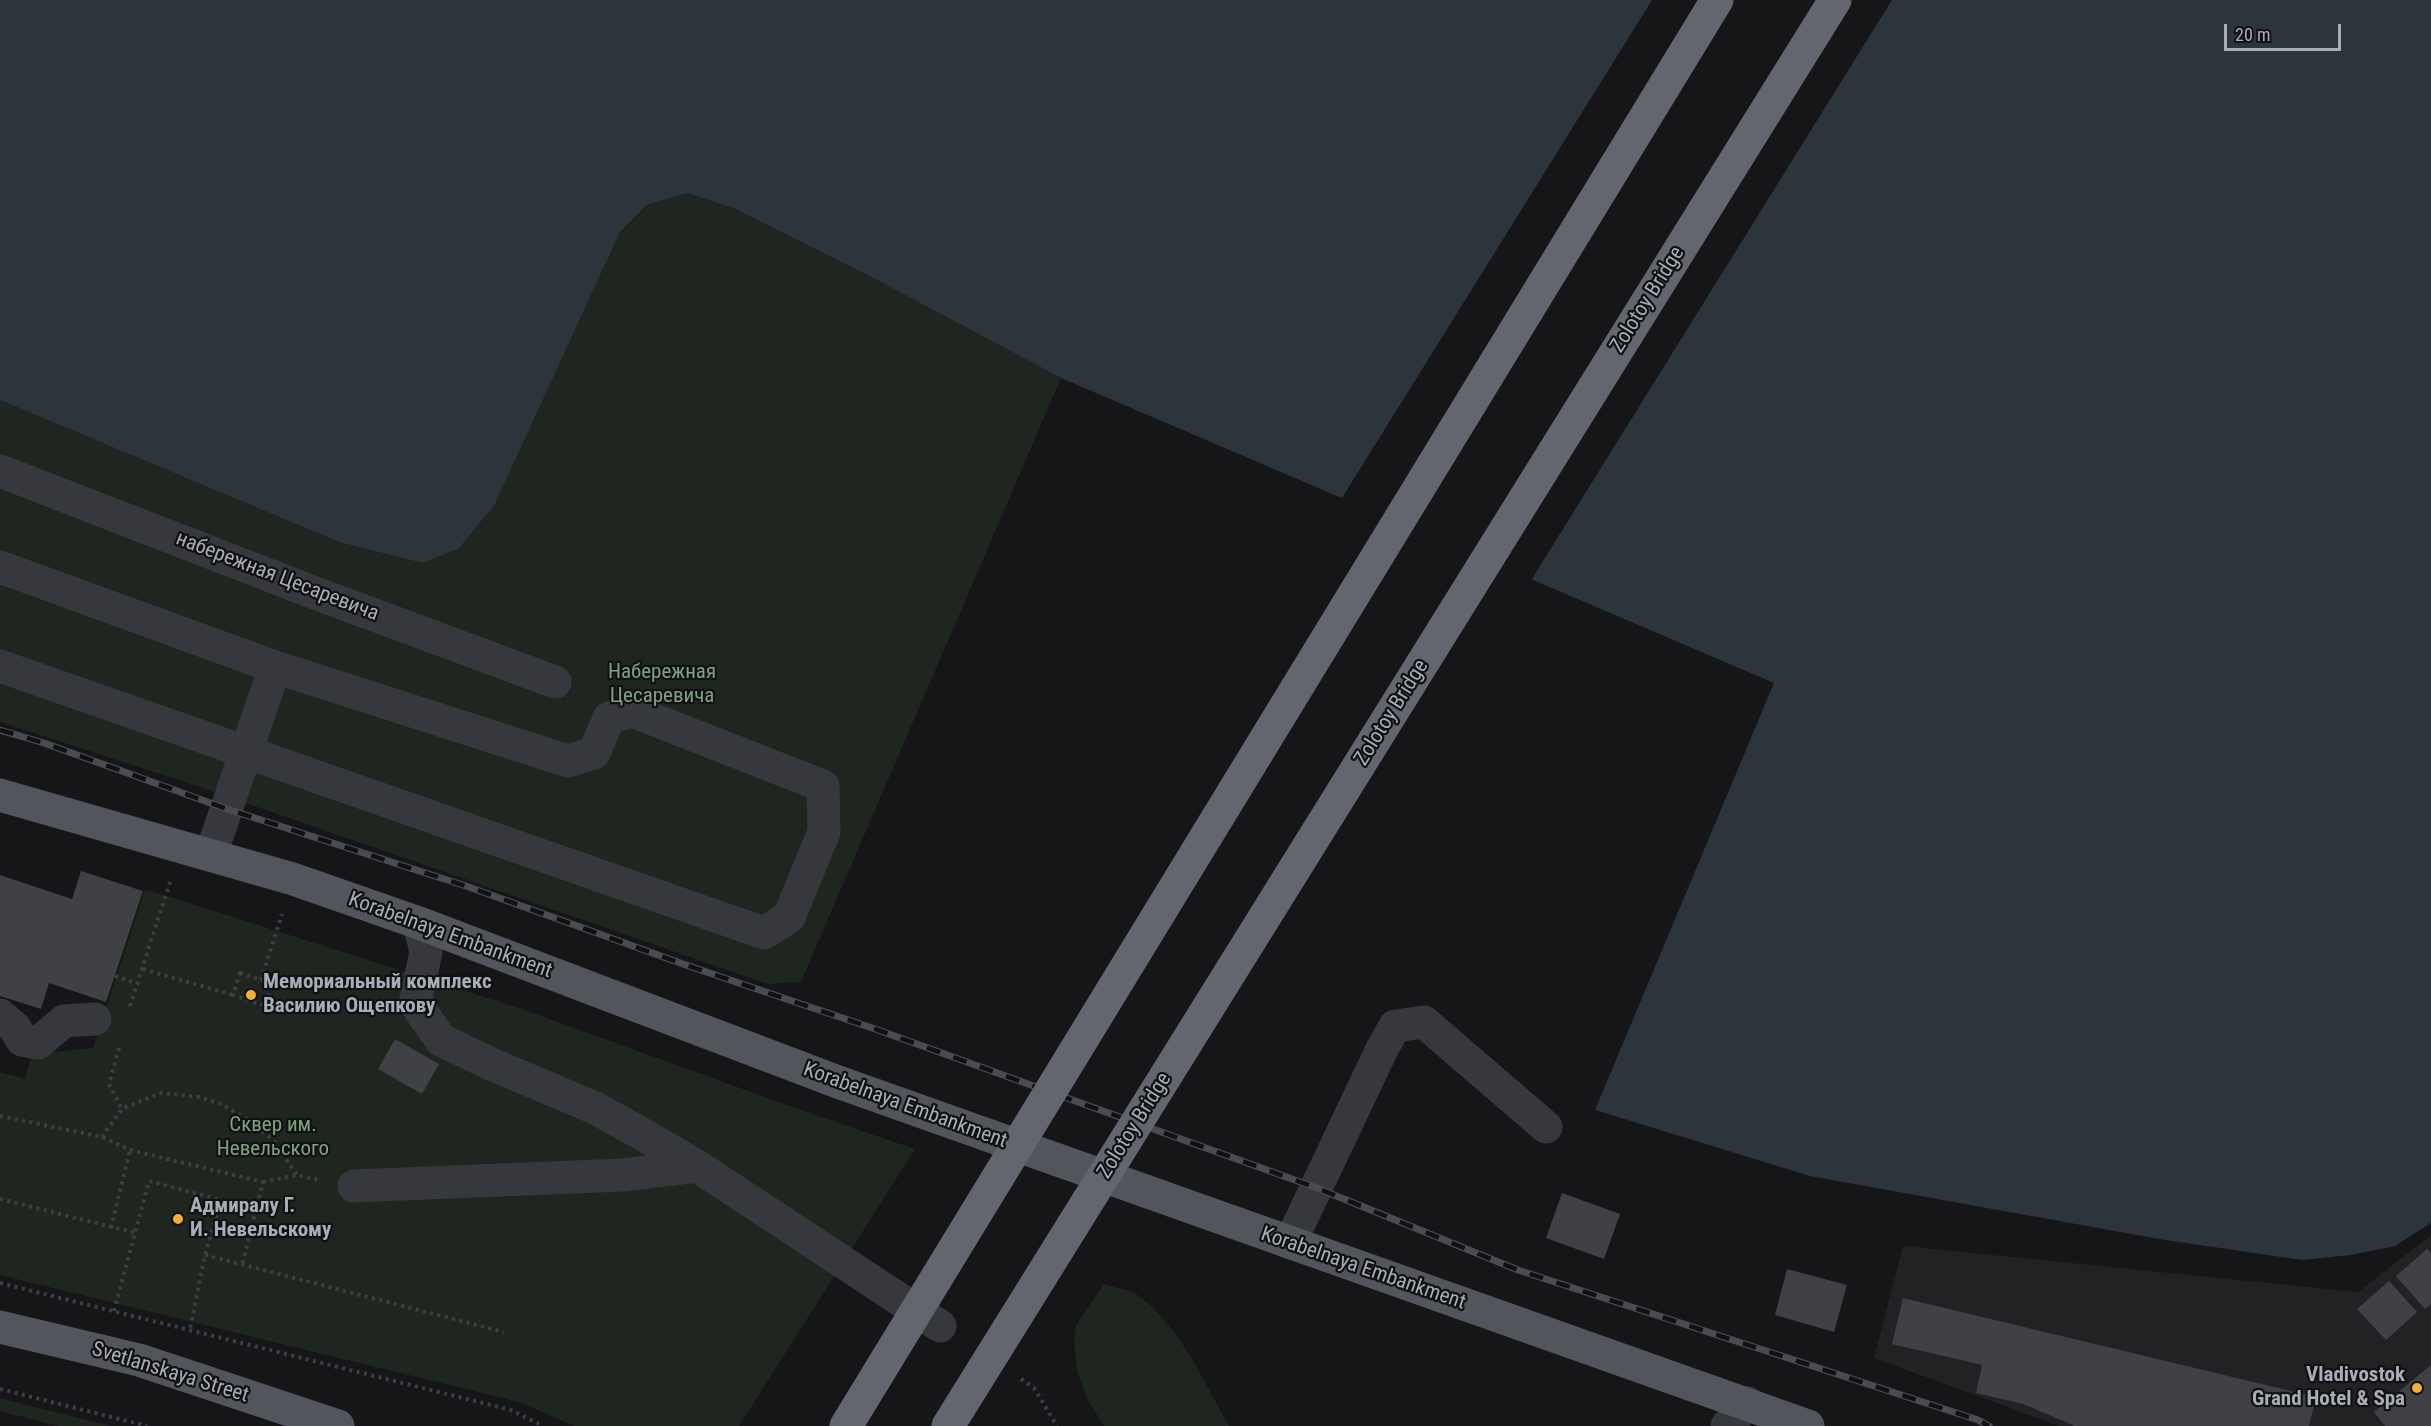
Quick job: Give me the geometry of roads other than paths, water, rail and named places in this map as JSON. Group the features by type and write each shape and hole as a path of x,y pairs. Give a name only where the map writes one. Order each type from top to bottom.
{"highway":[{"path":"846,1426 1717,0"},
{"name":"Zolotoy Bridge","path":"948,1426 1835,0"}],"main road":[{"name":"Korabelnaya Embankment","path":"0,795 293,879 419,923 838,1082 1290,1243 1737,1415 1808,1426"},
{"name":"Svetlanskaya Street","path":"0,1328 139,1360 338,1426"}],"street":[{"name":"набережная Цесаревича","path":"0,471 315,593 555,682"},
{"path":"0,567 275,667 568,761 594,753 609,718 632,711 823,786 824,832 789,917 764,933 0,666"},
{"path":"196,850 245,753 275,667"},
{"path":"419,923 426,952 415,1003 441,1040 491,1064 596,1108 697,1166 940,1326"},
{"path":"0,1015 15,1029 22,1041 38,1043 64,1021 95,1019"},
{"path":"1290,1243 1395,1026 1424,1022 1546,1127"},
{"path":"354,1186 622,1175 697,1166"}],"railway":[{"path":"0,730 44,743 227,809 466,886 683,964 878,1030 1317,1188 1518,1270 1978,1420 1989,1426"}],"place":[{"name":"Мемориальный комплекс Василию Ощепкову","path":"251,995"},
{"name":"Адмиралу Г. И. Невельскому","path":"178,1219"},
{"name":"Vladivostok Grand Hotel & Spa","path":"2417,1388"}],"park label":[{"name":"Набережная Цесаревича","path":"662,685"},
{"name":"Сквер им. Невельского","path":"273,1138"}]}
